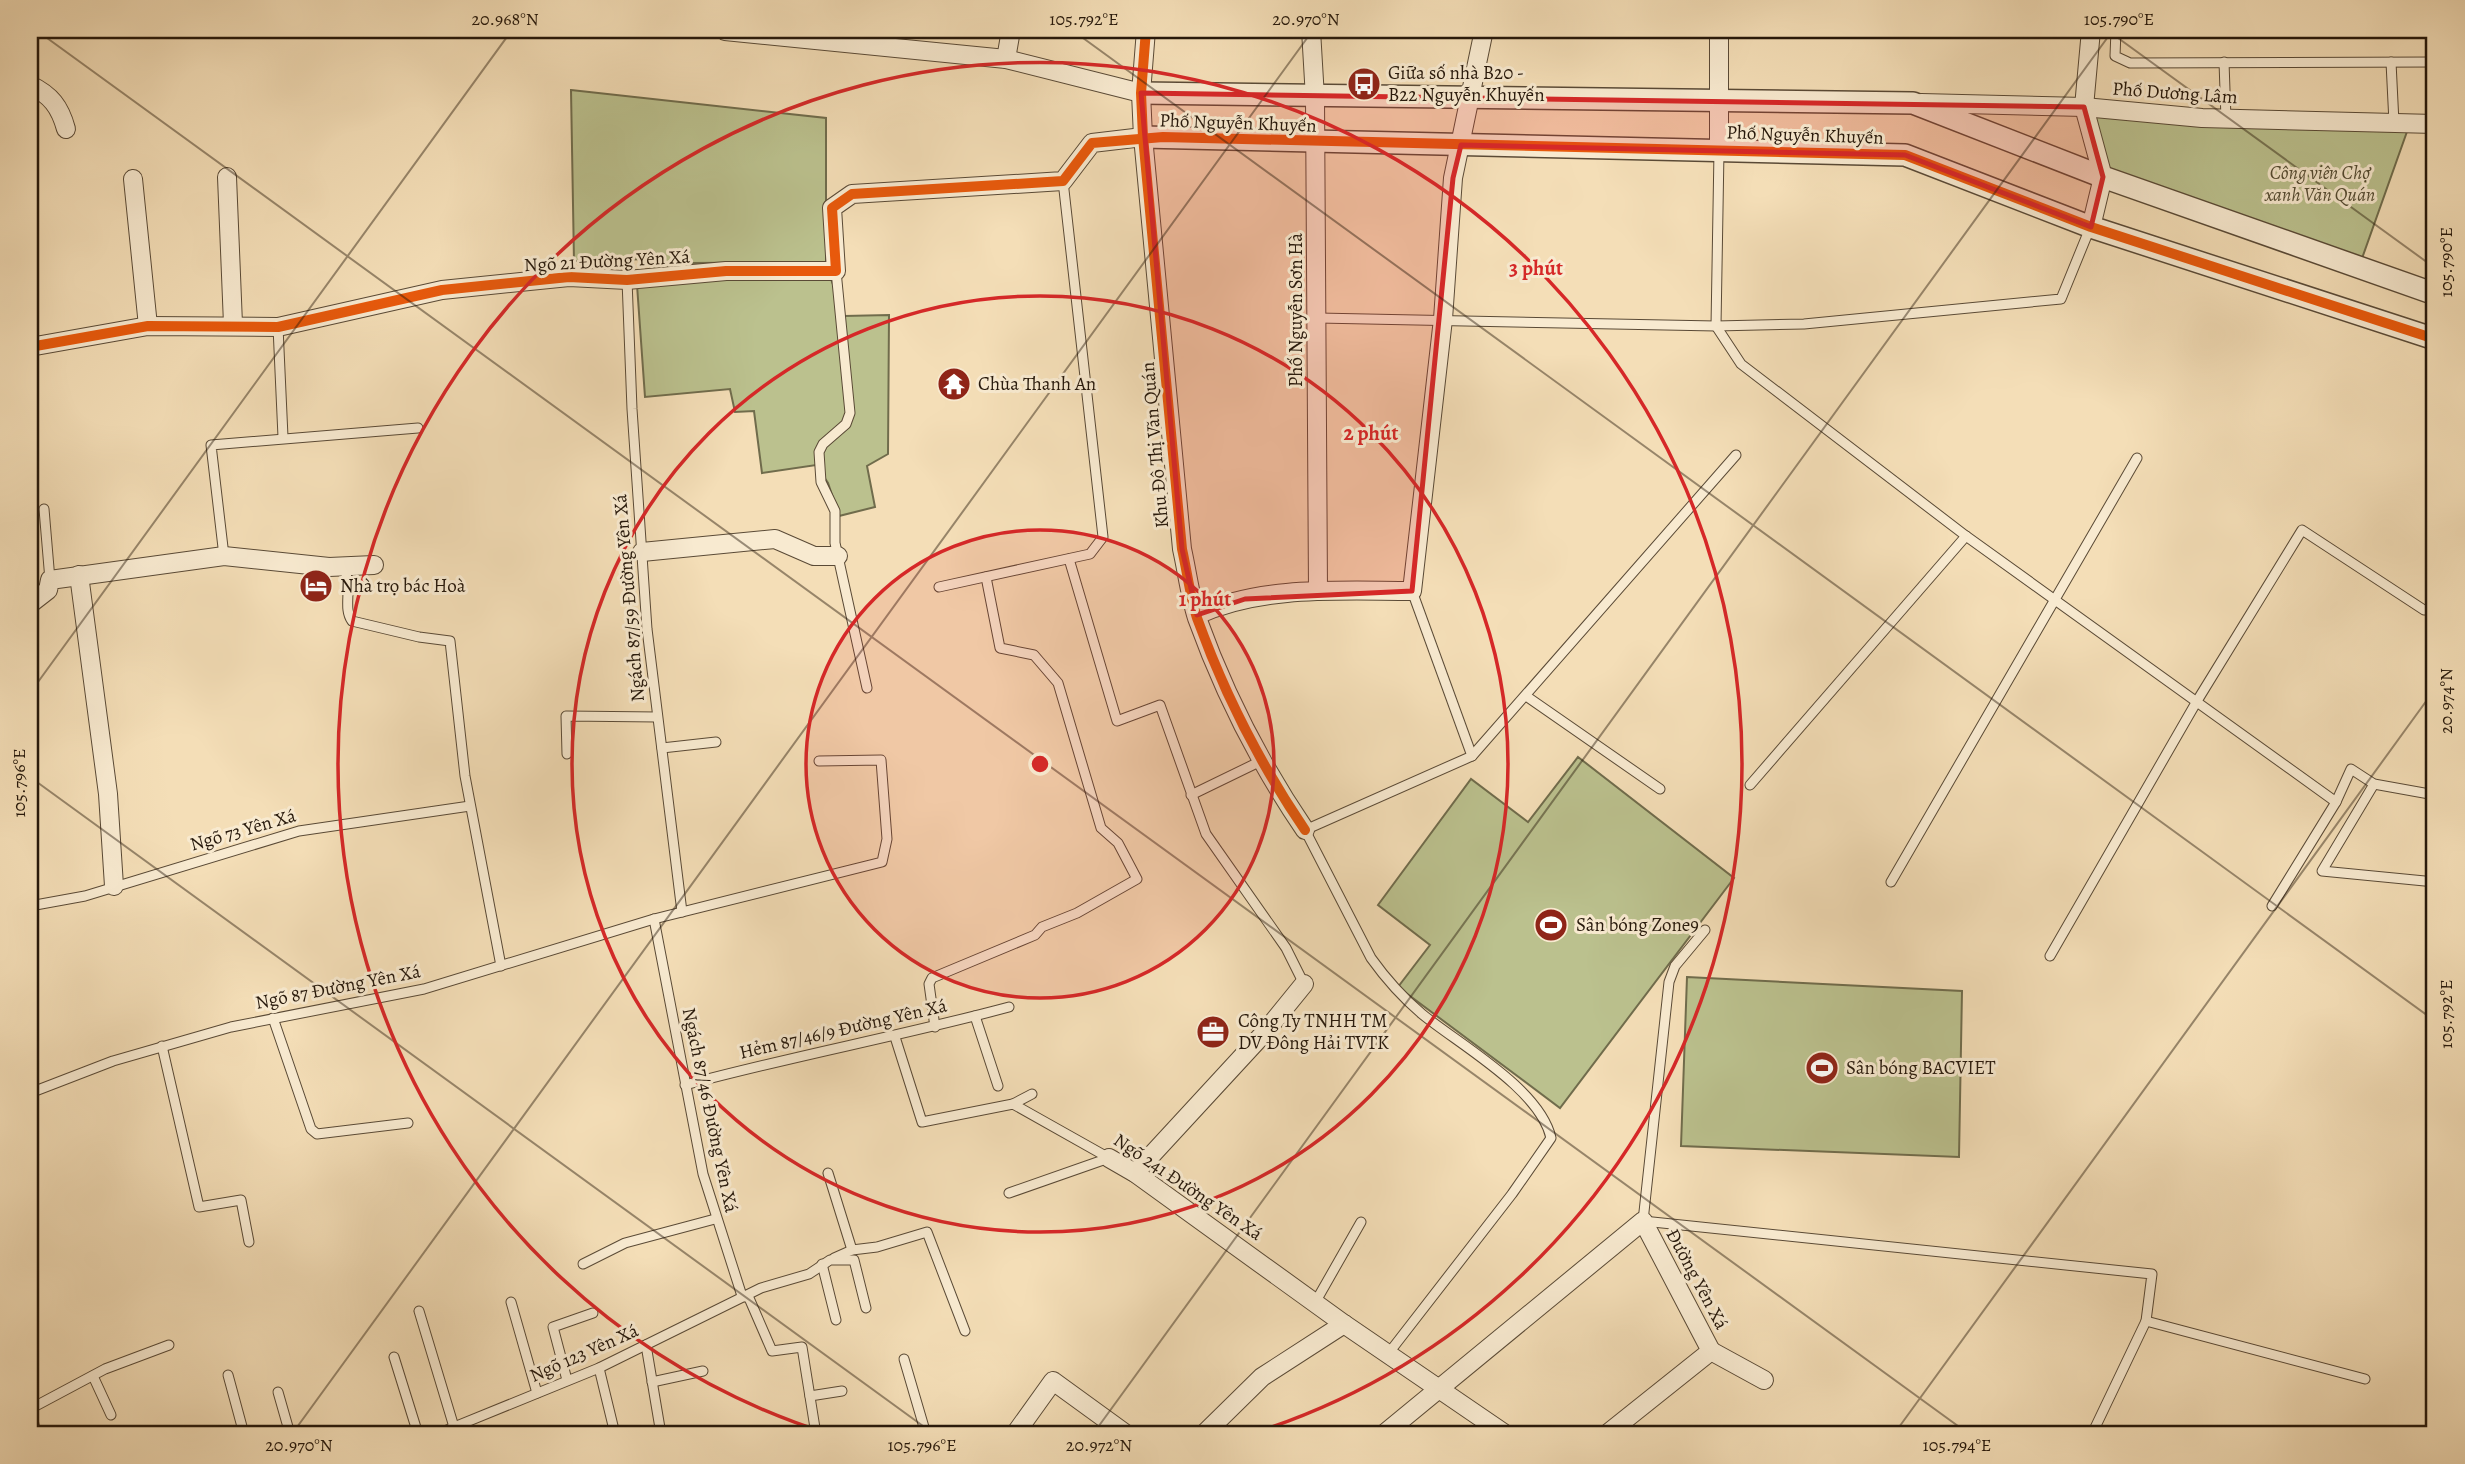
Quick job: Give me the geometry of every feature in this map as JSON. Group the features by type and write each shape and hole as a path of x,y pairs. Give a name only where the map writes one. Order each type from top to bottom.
{"street":[{"path":"725,30 1006,59 1142,93"},
{"path":"1006,59 1011,30"},
{"name":"Khu Đô Thị Văn Quán","path":"1146,30 1142,93 1143,137 1182,549 1196,615 1241,722 1261,761 1305,830"},
{"name":"Phố Nguyễn Sơn Hà","path":"1311,30 1316,143 1318,591"},
{"path":"1196,615 1245,599 1318,591 1412,591 1443,318 1453,178 1468,96 1484,30"},
{"path":"1719,30 1719,150"},
{"path":"2091,30 2084,107 2103,177 2091,227"},
{"path":"30,85 52,99 61,111 66,129"},
{"name":"Phố Nguyễn Khuyến","path":"1142,93 1913,103 2103,177 2435,294"},
{"name":"Phố Dương Lâm","path":"1913,103 2084,107 2226,118 2435,124"},
{"path":"836,271 832,208 852,194 1063,181 1091,143 1143,137"},
{"name":"Phố Nguyễn Khuyến","path":"1143,137 1905,155 2091,227 2435,339"},
{"path":"227,177 233,324"},
{"path":"133,179 148,327"},
{"name":"Ngõ 21 Đường Yên Xá","path":"30,347 148,327 233,324 278,327 442,290 569,277 627,280 726,271 836,271"},
{"path":"642,552 775,539 814,556 838,556"},
{"path":"30,604 48,590 50,580 223,556 343,567 374,565"},
{"path":"79,575 108,794 114,886"},
{"path":"1135,1173 1265,1032 1304,984"},
{"name":"Ngõ 241 Đường Yên Xá","path":"1109,1158 1135,1173 1345,1324 1505,1434"},
{"path":"1384,1434 1643,1221"},
{"name":"Đường Yên Xá","path":"1607,1434 1711,1351 1643,1221"},
{"path":"1204,1434 1262,1377 1345,1324"},
{"path":"1711,1351 1763,1380"},
{"path":"1016,1434 1053,1381 1126,1434"}],"lane":[{"path":"641,30 725,30"},
{"path":"2116,30 2116,57 2130,63 2435,62"},
{"path":"2224,62 2226,118"},
{"path":"2391,62 2394,123"},
{"path":"1719,150 1716,326 1741,364 1966,536 2336,802"},
{"path":"939,587 1090,554 1102,537 1063,181"},
{"path":"1318,318 1443,318 1716,326 1804,324 2061,299 2091,227"},
{"path":"836,271 850,413 846,424 823,444 819,452 821,482 835,511 838,556 867,688"},
{"name":"Ngách 87/59 Đường Yên Xá","path":"627,280 642,552 657,717 682,912"},
{"path":"278,327 284,437"},
{"path":"223,556 211,445 418,428"},
{"path":"1388,1354 1512,1194 1551,1138 1547,1119 1521,1091 1420,1013 1383,975 1371,958 1305,830 1472,756 1736,454"},
{"path":"1891,882 2137,458"},
{"path":"44,509 50,580"},
{"path":"2050,956 2197,701 2302,530 2424,610"},
{"path":"1750,785 1966,536"},
{"path":"1069,559 1117,721 1160,705 1206,834 1286,948 1304,984"},
{"path":"343,567 349,578 346,613 352,621 419,638 450,641 470,806 501,966"},
{"path":"935,1027 929,984 932,978 1035,935 1042,927 1077,913 1137,879 1118,843 1101,828 1058,683 1034,655 1000,648 986,577"},
{"path":"1412,591 1472,756"},
{"path":"1526,696 1660,789"},
{"path":"567,754 566,716 657,717"},
{"path":"662,748 716,742"},
{"name":"Ngõ 87 Đường Yên Xá","path":"30,1093 113,1061 162,1046 273,1018 424,989 654,919 882,862 887,839 881,760 819,761"},
{"path":"1191,795 1261,761"},
{"path":"2272,906 2336,802 2351,769 2374,784 2435,795"},
{"path":"2374,784 2322,871 2435,883"},
{"name":"Ngõ 73 Yên Xá","path":"30,905 85,896 299,831 470,806"},
{"name":"Ngách 87/46 Đường Yên Xá","path":"654,919 685,1085 715,1219 742,1296 749,1298 772,1352 802,1348 815,1428"},
{"path":"1705,930 1675,966 1669,982 1643,1221 2152,1274 2146,1321 2092,1434"},
{"name":"Hẻm 87/46/9 Đường Yên Xá","path":"685,1085 817,1051 895,1037 1009,1007"},
{"path":"975,1016 998,1086"},
{"path":"273,1018 312,1129 317,1134 408,1123"},
{"path":"895,1037 922,1122 1013,1104 1032,1094"},
{"path":"162,1046 199,1207 241,1200 249,1242"},
{"name":"Ngõ 241 Đường Yên Xá","path":"1013,1104 1109,1158"},
{"path":"1009,1194 1109,1158"},
{"path":"828,1173 852,1250"},
{"path":"583,1264 625,1243 715,1219"},
{"path":"1316,1301 1362,1222"},
{"path":"826,1262 852,1250 877,1247 927,1232 965,1331"},
{"path":"826,1262 854,1261 866,1308"},
{"path":"826,1262 836,1320"},
{"name":"Ngõ 123 Yên Xá","path":"440,1434 599,1367 742,1296 810,1274 826,1262"},
{"path":"511,1302 537,1393"},
{"path":"419,1311 454,1427"},
{"path":"567,1381 552,1327 593,1313"},
{"path":"2146,1321 2365,1379"},
{"path":"36,1434 30,1408 121,1361 169,1345"},
{"path":"646,1345 661,1434"},
{"path":"394,1357 418,1434"},
{"path":"904,1359 926,1434"},
{"path":"599,1367 615,1434"},
{"path":"652,1382 704,1371"},
{"path":"228,1375 244,1434"},
{"path":"93,1376 111,1415"},
{"path":"810,1396 842,1391"},
{"path":"278,1392 290,1434"}],"highlighted area":[{"path":"1141,93 2084,107 2103,177 2091,227 1905,155 1461,145 1453,178 1412,591 1245,599 1197,615 1182,549"}],"green space":[{"path":"571,90 826,118 826,262 689,263 650,272 650,259 574,261"},
{"name":"Công viên Chợ xanh Văn Quán","path":"2088,111 2409,126 2360,264 2106,174"},
{"path":"747,278 831,279 844,316 889,315 888,454 867,466 875,507 839,516 828,483 816,465 762,473 754,411 735,412 730,389 645,397 637,285"},
{"name":"Sân bóng Zone9","path":"1578,757 1734,878 1560,1108 1398,987 1430,945 1378,905 1471,779 1528,822"},
{"name":"Sân bóng BACVIET","path":"1687,977 1962,991 1959,1157 1681,1146"}],"cycle path":[{"path":"1146,30 1141,93 1143,137 1182,549 1190,592 1197,618 1231,701 1258,754 1305,830"},
{"path":"30,347 148,326 278,327 442,290 569,277 627,280 726,271 836,271 832,208 852,194 1063,181 1092,143 1163,137 1905,155 2091,227 2435,339"}],"place":[{"name":"Giữa số nhà B20 - B22 Nguyễn Khuyến","path":"1364,84"},
{"name":"Chùa Thanh An","path":"954,384"},
{"name":"Nhà trọ bác Hoà","path":"316,586"},
{"name":"Sân bóng Zone9","path":"1551,925"},
{"name":"Công Ty TNHH TM DV Đông Hải TVTK","path":"1213,1032"},
{"name":"Sân bóng BACVIET","path":"1822,1068"}]}
